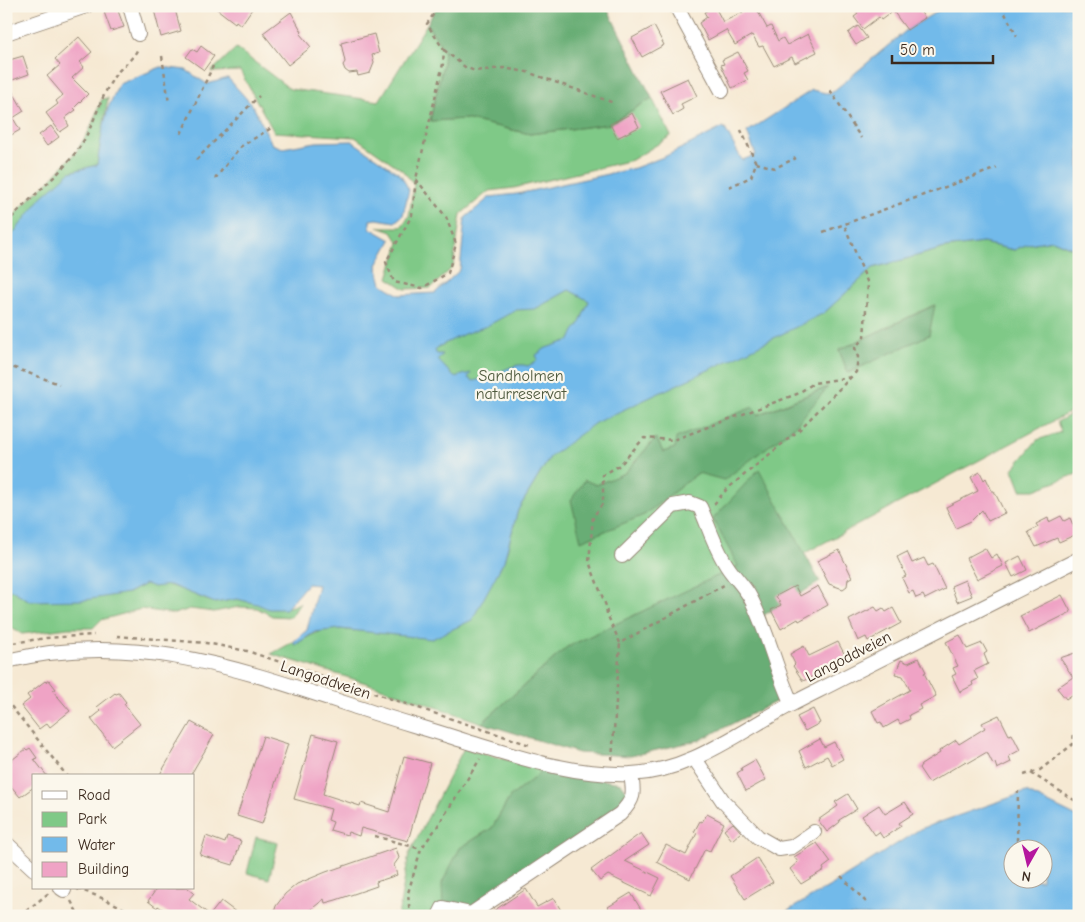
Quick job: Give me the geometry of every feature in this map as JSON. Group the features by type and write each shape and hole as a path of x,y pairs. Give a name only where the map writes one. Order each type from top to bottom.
{"street":[{"path":"6,33 86,6"},
{"path":"130,6 138,34"},
{"path":"676,6 722,91"},
{"path":"622,556 673,506 690,503 700,507 711,536 723,558 736,579 750,596 792,704"},
{"name":"Langoddveien","path":"6,661 30,655 91,649 130,650 186,658 288,684 361,709 556,767 603,773 631,774 674,767 696,759 792,704 1079,559"},
{"path":"696,759 723,801 758,837 779,849 792,847 814,832"},
{"path":"439,916 444,908 469,915 620,814 628,806 632,798 631,774"},
{"path":"6,843 32,867"}],"path":[{"path":"439,6 427,24 444,50 465,67 475,71 504,68 526,72 614,103"},
{"path":"1001,6 1017,36"},
{"path":"6,224 76,152 89,131 113,78 132,59 138,50 138,34"},
{"path":"416,179 446,217 456,244 448,272 422,288 394,282 386,262 412,215 416,179 443,64 444,50"},
{"path":"162,56 169,102"},
{"path":"181,134 213,66"},
{"path":"830,90 861,138"},
{"path":"196,160 259,96"},
{"path":"215,178 240,147 274,127"},
{"path":"729,187 751,177 756,164 741,130"},
{"path":"756,164 774,168 796,158"},
{"path":"823,232 998,168"},
{"path":"704,515 726,489 798,432 856,372 858,357 855,348 864,337 868,284 844,224"},
{"path":"6,364 59,384"},
{"path":"620,762 612,762 620,643 607,614 606,606 590,562 593,517 603,503 603,475 620,464 644,438 673,440 797,394 814,383 852,377"},
{"path":"620,643 736,579"},
{"path":"6,700 65,774"},
{"path":"485,730 538,747"},
{"path":"1024,775 1040,770 1073,744 1074,732"},
{"path":"410,916 408,893 421,849 480,758 478,745"},
{"path":"1031,773 1079,804"},
{"path":"1017,840 1018,791"},
{"path":"375,836 421,849"},
{"path":"841,876 866,902"},
{"path":"20,916 59,890"},
{"path":"61,890 79,916"},
{"path":"80,890 137,916"}],"green space":[{"path":"437,6 606,6 652,98 610,124 530,134 465,119 430,121 443,64 444,50 427,24"},
{"path":"427,24 444,50 443,64 430,121 465,119 530,134 610,124 652,98 671,136 632,160 514,188 489,191 461,214 453,267 431,288 405,289 388,278 399,243 392,232 378,227 401,227 409,216 414,184 402,170 355,137 274,132 240,71 211,72 236,48 290,89 379,101"},
{"path":"108,98 97,165 70,172 9,239 6,253 6,225 76,152 89,131 102,99"},
{"name":"Sandholmen naturreservat","path":"660,235 824,313 873,268 945,248 983,243 1014,250 1028,244 1053,240 1079,251 1079,405 1072,411 803,554 739,566 567,647 482,723 376,686 271,654 293,642 295,645 309,636 323,631 337,629 354,631 504,561 518,510 550,457 343,383","holes":["934,305 929,335 848,373 839,350","827,387 698,473 644,515 584,480 596,485 625,473 656,438 663,452 675,448 753,407 757,415"]},
{"path":"935,305 929,335 848,373 839,350"},
{"path":"828,387 795,426 724,480 698,473 644,515 581,541 571,500 585,480 596,485 625,473 656,438 663,452 675,448 676,438 753,407 758,415"},
{"path":"1079,410 1079,473 1035,490 1021,490 1013,469 1037,440 1061,432 1057,422"},
{"path":"759,469 820,582 764,615 783,698 700,740 631,756 579,753 482,723 567,647 738,566 713,519"},
{"path":"145,584 177,587 214,602 237,599 273,608 289,607 300,603 291,617 272,616 257,608 239,607 214,612 190,609 174,614 141,609 101,620 93,628 68,628 22,634 11,628 6,628 6,590 12,590 30,601 128,593"},
{"path":"464,748 544,770 510,797 492,828 460,848 439,916 398,916 409,854"},
{"path":"544,770 621,783 629,794 620,814 471,914 443,908 442,883 460,848 492,828 510,797"},
{"path":"256,837 278,843 269,879 247,873"}],"water":[{"path":"946,6 1079,6 1079,251 1053,240 1028,244 1014,250 983,243 945,248 873,268 824,313 732,359 595,423 550,457 518,510 504,561 472,620 432,639 340,629 315,632 295,645 293,642 307,630 318,585 307,584 286,609 269,609 237,599 215,603 170,585 154,587 145,584 128,593 85,600 30,601 12,590 6,590 6,253 9,239 42,197 70,172 97,165 108,108 119,84 161,67 186,70 207,84 228,78 253,106 272,144 283,148 316,142 352,141 401,175 409,190 403,215 395,222 377,219 370,220 370,228 391,240 377,265 382,284 399,295 435,293 460,270 465,218 490,197 517,194 635,168 666,156 724,127 742,160 756,155 747,132 812,90 830,94 908,29","holes":["569,290 589,301 579,325 570,340 546,348 536,355 538,360 528,366 515,366 483,374 481,375 484,378 474,381 468,378 471,373 454,377 438,360 443,354 437,354 435,351 438,347 464,334 487,326 516,310 535,309"]},
{"path":"1026,792 1079,818 1079,916 779,916 837,882 920,829"}],"building":[{"path":"153,6 174,6 181,31 161,37"},
{"path":"213,6 254,6 241,25 236,21 235,23"},
{"path":"740,6 755,6 767,28 771,26 778,41 783,38 787,45 808,34 817,52 795,63 792,57 774,66 763,46 759,47 752,35 735,45 726,30 708,40 699,23 707,17 704,12 715,7 723,22 743,12"},
{"path":"852,6 916,6 925,18 907,30 893,11 881,20 879,17 863,29 854,17 858,14"},
{"path":"117,8 124,27 111,31 104,12"},
{"path":"291,12 302,32 300,34 311,47 288,65 263,33"},
{"path":"654,26 664,45 642,57 632,38"},
{"path":"858,26 867,38 856,45 848,33"},
{"path":"374,34 379,53 372,55 374,63 370,73 358,76 357,72 349,73 343,65 345,62 341,43"},
{"path":"79,37 92,52 80,62 84,67 72,78 88,94 74,108 76,110 65,118 69,126 60,132 46,113 58,104 56,101 63,95 47,76 60,65 55,59"},
{"path":"201,46 214,56 204,70 186,57 192,49 197,52"},
{"path":"738,52 748,71 744,73 748,80 732,88 721,65 724,64 722,60"},
{"path":"23,56 29,74 7,82 24,111 13,118 20,130 6,138 6,61"},
{"path":"688,78 697,96 681,104 683,109 673,115 660,91"},
{"path":"632,113 639,127 617,138 610,124"},
{"path":"51,126 59,137 47,146 39,135"},
{"path":"980,472 984,480 986,478 992,491 994,491 1005,513 988,521 982,510 971,521 956,528 946,507 978,491 971,477"},
{"path":"1061,516 1064,521 1070,518 1077,534 1059,542 1057,538 1036,547 1028,532 1038,527 1036,524 1048,518 1049,522"},
{"path":"985,548 991,558 997,554 1003,566 977,579 966,558"},
{"path":"839,550 852,577 848,579 847,586 843,589 829,584 817,561"},
{"path":"907,552 912,563 924,558 928,566 933,564 945,589 925,599 923,595 916,598 913,591 909,593 902,578 906,576 897,557"},
{"path":"1020,556 1027,570 1013,577 1006,563"},
{"path":"965,580 972,596 957,602 951,586"},
{"path":"795,586 800,596 818,586 828,605 781,629 771,610 781,605 776,596"},
{"path":"1062,595 1071,612 1029,633 1020,616"},
{"path":"875,607 878,611 883,608 886,612 893,608 901,623 868,641 866,637 858,641 849,620"},
{"path":"960,635 967,649 982,643 987,652 984,654 988,664 974,671 978,679 972,682 973,685 960,692 952,676 956,674 953,668 958,666 946,642"},
{"path":"838,642 847,659 803,681 793,666 795,664 790,654 804,646 809,656"},
{"path":"1075,653 1079,659 1079,690 1066,699 1057,688 1073,677 1060,658"},
{"path":"919,658 926,672 924,673 936,696 919,705 921,709 909,715 910,719 900,724 898,720 884,728 881,722 878,723 872,711 910,690 903,676 895,674 901,660 908,663"},
{"path":"49,680 56,689 53,691 70,711 50,727 47,723 39,729 21,706 30,699 27,695"},
{"path":"115,693 119,693 126,702 124,704 140,724 112,746 91,719 101,711 97,707"},
{"path":"813,709 820,723 805,731 797,717"},
{"path":"999,715 1009,735 1012,734 1020,750 1009,756 1011,762 997,769 987,752 968,763 966,761 929,783 919,768 921,765 956,740 959,744 985,728 982,723"},
{"path":"191,722 214,735 191,774 160,774"},
{"path":"313,734 338,741 323,794 360,806 361,803 389,812 404,756 430,763 408,841 361,828 359,836 348,832 347,835 330,830 333,822 328,820 331,809 294,799"},
{"path":"263,736 288,744 262,824 237,816"},
{"path":"820,739 824,747 834,742 843,759 832,765 827,756 806,767 799,751"},
{"path":"30,748 37,758 34,759 45,774 32,774 32,788 20,797 6,780 6,771 11,767 8,763"},
{"path":"755,760 766,780 746,791 737,773 742,770 741,768"},
{"path":"848,794 857,809 839,820 840,822 827,832 818,820 838,806 835,802"},
{"path":"905,802 913,814 899,823 901,826 883,838 879,832 875,835 862,816 879,805 885,814"},
{"path":"707,814 724,823 710,851 705,849 690,879 657,862 666,845 686,855 697,833 694,832 700,821 702,822"},
{"path":"733,823 741,832 732,840 724,830"},
{"path":"641,833 649,845 625,861 660,878 651,896 608,875 600,881 591,870"},
{"path":"206,836 225,843 227,836 241,841 233,865 200,855"},
{"path":"817,843 831,862 823,868 824,870 801,884 790,869 798,862 794,857"},
{"path":"396,848 399,858 394,865 397,875 376,882 377,886 336,900 325,903 324,899 303,916 273,916 276,906 285,894 297,884"},
{"path":"757,858 773,882 745,899 730,876"},
{"path":"526,889 537,907 554,898 564,916 486,916"},
{"path":"156,890 190,890 194,893 189,899 210,915 221,901 241,916 172,916 148,901"},
{"path":"631,893 645,916 614,916 608,907"}]}
